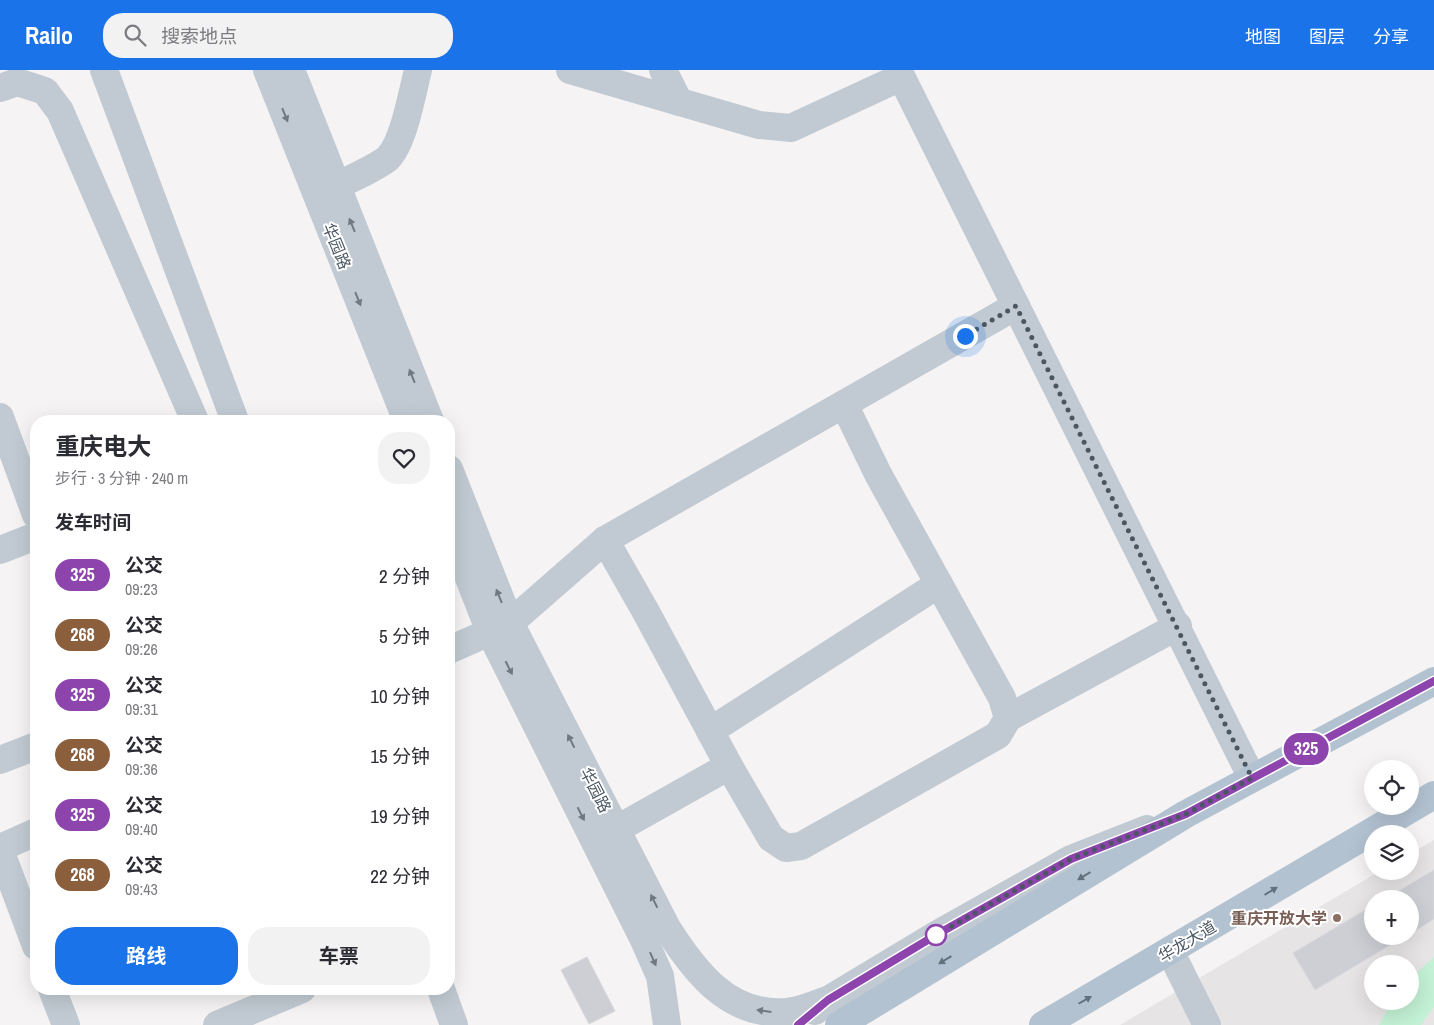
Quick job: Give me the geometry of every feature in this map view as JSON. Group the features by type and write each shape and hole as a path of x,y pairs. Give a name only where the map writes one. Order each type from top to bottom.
{"main road":[{"path":"839,1025 1186,814 1434,681"},
{"name":"华龙大道","path":"1043,1025 1434,795"}],"street":[{"path":"104,70 233,415"},
{"name":"华园路","path":"267,70 405,415"},
{"name":"华园路","path":"291,70 428,415"},
{"path":"337,186 386,160 393,152 399,140 418,70"},
{"path":"570,70 759,125 790,128 899,73 1178,626 1252,778"},
{"path":"663,70 679,102"},
{"path":"0,88 17,82 45,91 60,111 192,415"},
{"path":"455,647 500,628 605,540 1016,306"},
{"path":"844,404 878,474 1002,698 1008,718"},
{"path":"0,417 30,499"},
{"name":"华园路","path":"455,488 500,628"},
{"path":"0,550 30,538"},
{"name":"华园路","path":"455,539 606,835 695,969 727,997 746,1007 763,1012 789,1012 828,1000"},
{"path":"605,540 729,766 772,838 786,848 801,846 998,735 1008,718 1178,626"},
{"path":"710,731 939,584"},
{"path":"0,760 30,748"},
{"path":"606,835 729,766"},
{"path":"798,1025 828,1000 936,935 1071,859 1186,814"},
{"path":"30,835 0,849 30,930"},
{"name":"华园路","path":"606,835 644,940 660,976 667,1025"},
{"path":"1170,951 1207,1025"},
{"path":"54,995 66,1025"},
{"path":"217,1025 288,995"},
{"path":"443,995 454,1025"}],"shaded area":[{"name":"重庆开放大学","path":"1434,840 1434,1025 1120,1025 1365,880 1419,880 1419,849"}],"green space":[{"path":"1434,957 1434,1007 1421,1025 1379,1025 1387,1010 1419,1010 1419,971"}],"building":[{"path":"1434,870 1434,919 1419,928 1419,890 1400,890"},
{"path":"1364,911 1364,945 1390,945 1373,955 1364,955 1364,961 1315,990 1293,953"},
{"path":"587,957 615,1011 589,1024 561,970"}],"bus line":[{"name":"325","path":"798,1025 828,1000 936,935 1071,859 1186,814 1434,681"}],"place":[{"name":"重庆开放大学","path":"1337,918"}],"route":[{"path":"936,935 1071,859 1186,814 1252,778 1178,626 1016,306 965,336"}]}
